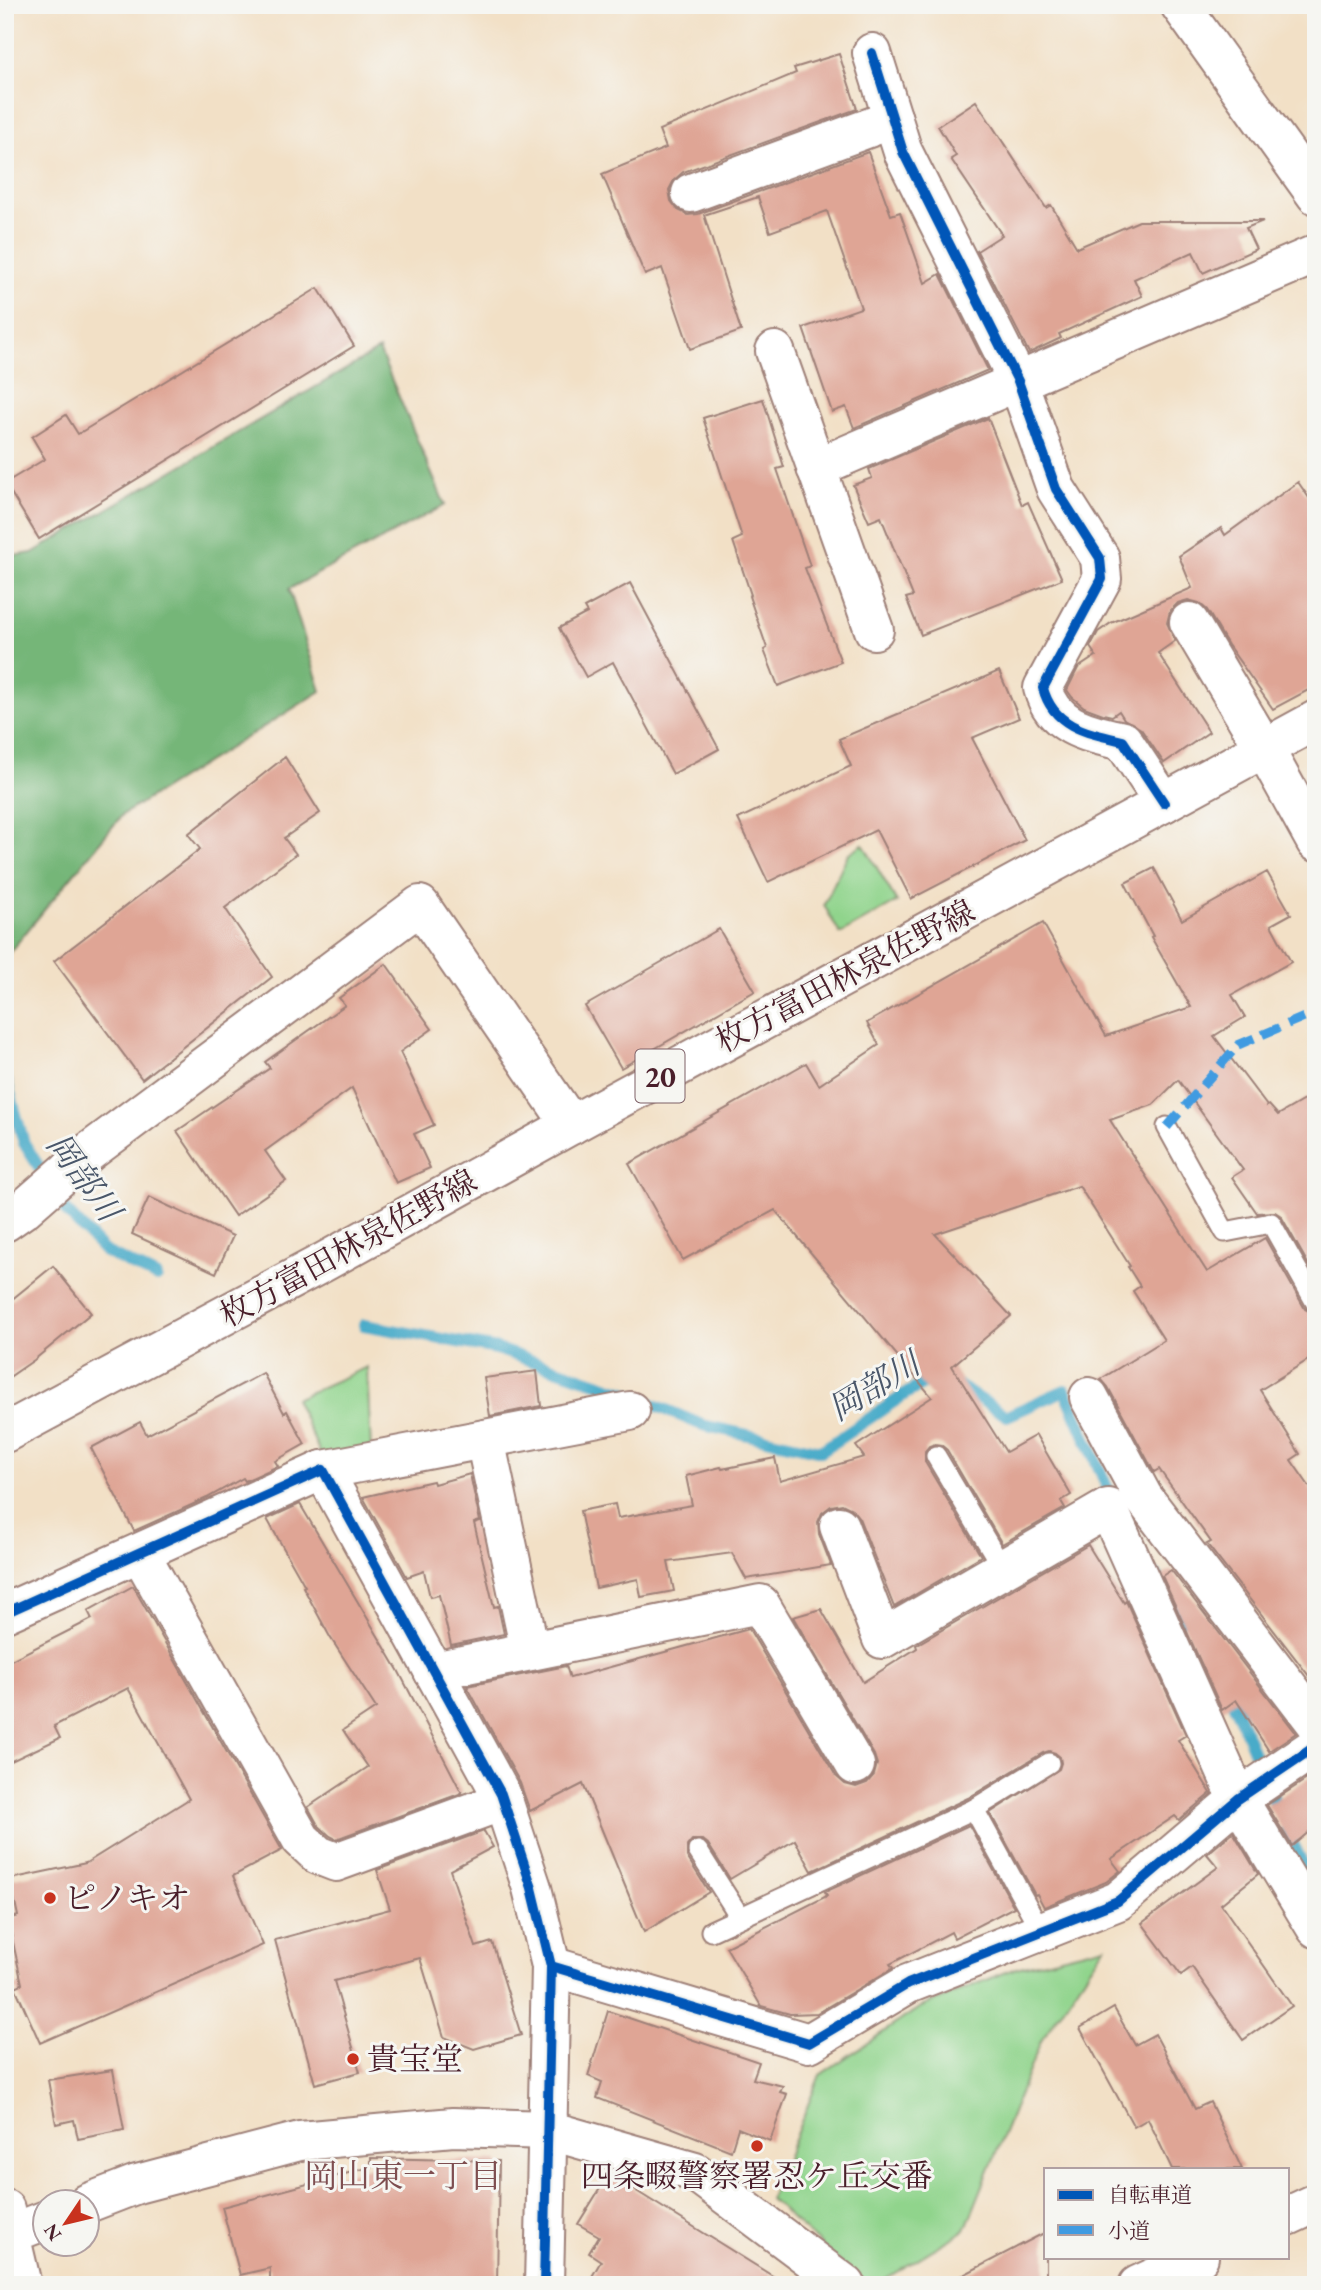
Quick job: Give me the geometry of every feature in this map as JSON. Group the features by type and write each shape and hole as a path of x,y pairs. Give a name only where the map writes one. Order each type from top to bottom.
{"street":[{"path":"1180,5 1316,195"},
{"path":"872,53 903,152 1018,381 1056,489 1100,558 1102,579 1043,688 1047,704 1065,723 1122,741 1164,803"},
{"path":"691,192 893,119"},
{"path":"816,468 1316,254"},
{"path":"775,351 874,630"},
{"path":"1189,622 1316,842"},
{"name":"枚方富田林泉佐野線","path":"5,1433 324,1262 1316,720"},
{"path":"5,1222 89,1152 420,905 571,1125"},
{"path":"1089,1398 1143,1497 1316,1723"},
{"path":"5,1613 323,1470 630,1411"},
{"path":"485,1439 530,1651"},
{"path":"323,1470 503,1801 532,1888 551,1966 544,2285"},
{"path":"839,1526 882,1639 1108,1508 1256,1788 1316,1928"},
{"path":"140,1553 301,1839 318,1855 336,1862 503,1801"},
{"path":"433,1671 760,1604 855,1765"},
{"path":"551,1966 809,2043 908,1984 1118,1901 1256,1788 1316,1746"},
{"path":"102,2198 137,2184 300,2141 453,2127 548,2130 695,2172 846,2285"},
{"path":"1290,2215 1316,2203"},
{"path":"22,2285 7,2226 32,2222"},
{"path":"1138,2285 1197,2258"}],"lane":[{"path":"1167,1127 1225,1232 1271,1223 1316,1303"},
{"path":"936,1456 1003,1569"},
{"path":"711,1931 974,1809 1049,1763"},
{"path":"974,1809 1041,1931"},
{"path":"698,1851 740,1917"}],"green space":[{"path":"379,350 445,505 289,589 321,691 122,815 5,958 5,557 32,553"},
{"path":"863,844 897,902 840,934 824,905 848,854"},
{"path":"367,1367 371,1450 323,1459 295,1399"},
{"path":"1105,1946 1041,2041 965,2230 875,2285 865,2285 770,2199 820,2075 919,2008 1016,1968"}],"building":[{"path":"839,54 857,109 683,172 674,180 669,190 671,201 678,210 688,215 698,214 868,152 891,215 900,212 925,283 940,274 988,370 854,428 846,407 832,412 803,328 861,308 827,211 770,232 758,197 704,215 741,331 690,349 662,268 645,275 602,174 666,148 659,130 796,73 794,68"},
{"path":"976,101 1046,208 1051,205 1077,248 1139,221 1263,221 1246,228 1256,249 1203,273 1193,252 1134,279 1142,296 1059,334 1061,338 1029,353 977,251 1002,235 951,159 956,156 938,126"},
{"path":"318,288 354,346 39,539 5,483 45,459 32,437 66,415 78,434"},
{"path":"763,399 784,467 777,469 810,566 805,568 841,662 778,686 764,650 767,648 733,541 742,537 703,418"},
{"path":"988,418 1022,505 1028,502 1062,579 921,635 906,598 913,596 881,517 869,522 853,485 872,478 869,469"},
{"path":"1298,482 1316,508 1316,686 1273,709 1207,610 1199,603 1188,600 1178,603 1170,611 1167,623 1175,641 1158,653 1209,732 1164,763 1141,729 1124,719 1119,711 1112,716 1103,714 1084,707 1072,697 1067,690 1078,668 1096,656 1090,647 1098,632 1111,623 1192,588 1179,556 1221,528 1225,535"},
{"path":"630,583 719,749 673,774 613,662 586,677 559,628 587,613 584,608"},
{"path":"999,671 1019,718 972,738 1025,840 911,899 876,830 768,882 738,819 851,766 839,739"},
{"path":"285,757 320,813 284,838 296,854 225,908 272,977 142,1079 54,961 200,849 188,834"},
{"path":"1154,868 1182,920 1267,872 1291,914 1271,925 1291,962 1232,995 1245,1017 1214,1036 1267,1106 1278,1115 1316,1093 1316,1278 1281,1216 1275,1212 1257,1213 1232,1177 1243,1170 1178,1080 1153,1105 1110,1120 1207,1272 1265,1238 1305,1309 1316,1315 1316,1355 1260,1390 1300,1454 1291,1460 1316,1496 1316,1685 1207,1544 1211,1542 1159,1469 1154,1472 1108,1387 1101,1379 1164,1340 1133,1291 1140,1286 1128,1267 1130,1266 1079,1186 935,1234 1011,1316 952,1366 1006,1452 1036,1435 1071,1495 1061,1501 1065,1508 1002,1544 947,1450 935,1444 925,1451 925,1462 981,1556 894,1607 859,1518 852,1509 842,1504 831,1506 822,1513 818,1522 819,1534 831,1565 746,1579 732,1553 668,1562 674,1591 641,1597 638,1579 596,1588 580,1511 615,1504 618,1518 692,1505 686,1476 721,1467 722,1469 775,1458 780,1481 864,1457 856,1446 932,1397 775,1210 683,1260 629,1164 806,1063 819,1085 879,1045 867,1023 1043,923 1106,1036 1191,1007 1151,937 1153,936 1125,883"},
{"path":"719,929 755,991 621,1068 585,1006"},
{"path":"386,964 432,1029 400,1052 434,1125 414,1134 430,1168 396,1183 352,1088 265,1151 286,1181 235,1216 177,1131 270,1068 265,1062 345,1005 339,998"},
{"path":"149,1197 233,1236 216,1273 132,1234"},
{"path":"53,1266 91,1313 5,1380 5,1305"},
{"path":"537,1371 541,1406 490,1416 484,1378"},
{"path":"263,1373 284,1413 287,1411 305,1444 275,1461 278,1466 245,1481 243,1478 207,1498 134,1531 91,1448 140,1422 147,1435"},
{"path":"470,1474 480,1521 474,1523 494,1607 498,1606 504,1634 451,1645 439,1595 430,1597 424,1571 407,1577 363,1497 433,1481 434,1484"},
{"path":"300,1504 398,1670 462,1793 336,1839 318,1825 308,1807 368,1767 343,1730 376,1708 330,1637 267,1519"},
{"path":"1088,1545 1124,1603 1126,1601 1186,1735 1178,1740 1211,1793 1179,1820 1175,1816 1111,1859 1120,1871 1106,1882 1044,1907 990,1813 1059,1769 1060,1757 1049,1751 968,1798 812,1871 795,1840 730,1879 708,1844 703,1840 692,1840 687,1846 687,1857 709,1892 644,1932 583,1784 530,1811 520,1783 467,1686 566,1666 570,1678 749,1629 836,1776 845,1784 856,1787 867,1783 874,1775 877,1764 874,1755 793,1617 821,1609 863,1682 917,1648 916,1645"},
{"path":"1171,1570 1296,1733 1269,1751 1236,1700 1222,1710 1162,1576"},
{"path":"133,1586 282,1850 233,1876 263,1945 40,2043 15,1987 22,1984 8,1919 18,1916 10,1879 86,1863 189,1799 128,1688 54,1726 60,1738 5,1764 5,1663 92,1619 88,1611"},
{"path":"1316,1773 1316,1826 1292,1846 1267,1805"},
{"path":"969,1825 1014,1907 954,1938 951,1932 890,1964 893,1968 817,2013 790,2014 761,2006 726,1947 825,1897 825,1892"},
{"path":"484,1831 493,1847 450,1870 476,1947 492,1942 521,2035 474,2049 444,2037 420,1958 334,1981 360,2072 315,2084 275,1940 390,1909 377,1870"},
{"path":"1233,1832 1258,1874 1221,1904 1292,2006 1243,2040 1192,1967 1181,1975 1142,1923 1218,1867 1207,1854"},
{"path":"1114,2008 1135,2045 1155,2034 1195,2109 1210,2102 1242,2168 1172,2168 1148,2119 1134,2127 1080,2028"},
{"path":"608,2011 759,2062 753,2079 783,2086 780,2092 787,2094 770,2141 738,2128 731,2151 597,2098 602,2082 588,2076"},
{"path":"113,2070 124,2130 78,2139 74,2120 56,2124 48,2080"},
{"path":"371,2158 499,2161 497,2285 270,2285 270,2268 240,2275 222,2207 371,2167"},
{"path":"609,2174 787,2285 587,2285 601,2261 589,2253 599,2236 578,2224"},
{"path":"1044,2233 1046,2285 944,2285"}],"waterway":[{"name":"岡部川","path":"5,1075 24,1143 67,1212 104,1251 157,1277"},
{"name":"岡部川","path":"364,1325 497,1349 624,1392 702,1425 821,1451 934,1378"},
{"name":"岡部川","path":"956,1384 1007,1416 1065,1390 1114,1503"},
{"name":"岡部川","path":"1157,1576 1184,1620"},
{"name":"岡部川","path":"1225,1690 1280,1814"},
{"name":"岡部川","path":"1287,1831 1316,1891"}],"marked path":[{"path":"1167,1127 1238,1045 1316,1012"}],"cycle path":[{"path":"872,53 903,152 1018,381 1056,489 1100,558 1102,579 1043,688 1048,701 1063,720 1074,726 1123,741 1164,803"},
{"path":"5,1613 323,1470 501,1794 532,1888 551,1966 544,2285"},
{"path":"551,1966 809,2043 908,1984 1118,1901 1238,1799 1316,1746"}],"place":[{"name":"ピノキオ","path":"50,1898"},
{"name":"貴宝堂","path":"353,2059"},
{"name":"四条畷警察署忍ケ丘交番","path":"757,2146"}],"district":[{"name":"岡山東一丁目","path":"403,2175"}]}
